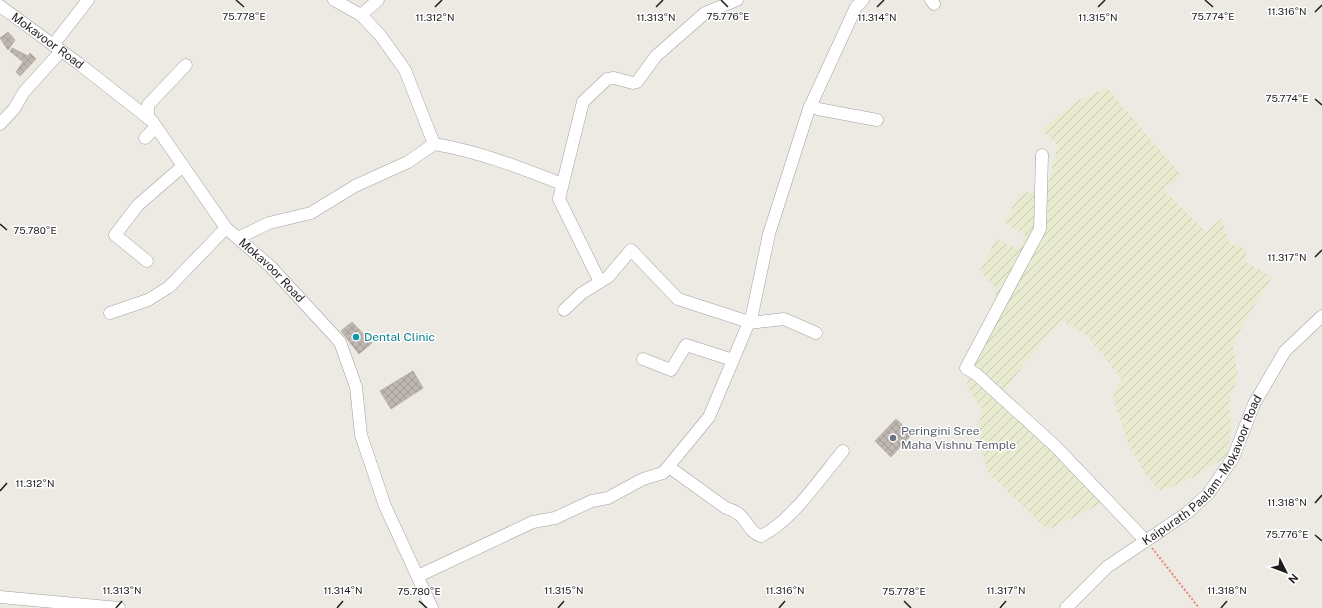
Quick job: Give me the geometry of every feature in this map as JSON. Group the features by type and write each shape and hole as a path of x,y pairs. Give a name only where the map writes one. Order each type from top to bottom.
{"street":[{"path":"0,124 14,108 57,48 88,0"},
{"path":"334,0 361,15 380,34 405,70 434,144"},
{"path":"361,15 378,0"},
{"path":"600,282 559,199 583,102 606,79 614,78 636,82 656,56 705,13 737,0"},
{"path":"418,576 533,522 555,518 592,501 608,498 643,479 663,473 709,417 749,322 770,234 810,106 856,7 863,0"},
{"name":"Mokavoor Road","path":"0,6 152,122 226,228 271,267 340,342 356,387 361,434 385,506 432,608"},
{"path":"145,138 152,122 148,105 186,65"},
{"path":"810,106 818,109 877,120"},
{"path":"238,238 268,223 311,213 355,186 408,162 434,144 449,146 515,166 562,184"},
{"path":"1042,155 1040,229 966,368 976,374 1055,446 1146,541"},
{"path":"147,261 115,236 138,205 183,166"},
{"path":"110,313 148,300 169,287 226,228"},
{"path":"564,310 582,293 608,277 631,250 678,299 749,322 784,319 816,333"},
{"name":"Kaipurath Paalam - Mokavoor Road","path":"1066,608 1107,567 1186,513 1208,494 1233,458 1254,404 1285,351 1322,316"},
{"path":"643,360 671,370 686,344 733,360"},
{"path":"669,467 726,508 737,511 752,530 761,536 792,512 842,451"},
{"path":"0,598 119,608"}],"path":[{"path":"1146,541 1199,608"}],"green space":[{"path":"1107,88 1182,176 1164,190 1206,232 1221,219 1230,244 1246,249 1246,262 1272,277 1233,344 1238,378 1230,396 1231,431 1227,457 1190,479 1160,491 1145,474 1128,443 1112,394 1122,380 1088,336 1061,320 998,397 1103,503 1048,530 988,473 977,431 982,410 966,385 991,319 996,289 980,271 996,239 1019,250 1026,236 1004,222 1020,193 1046,191 1058,146 1042,129 1077,101"}],"building":[{"path":"8,32 15,40 8,50 0,38"},
{"path":"12,48 28,56 30,53 36,59 20,76 16,72 23,62 10,51"},
{"name":"Dental Clinic","path":"352,322 372,343 359,354 341,331"},
{"path":"413,371 423,388 391,409 380,391"},
{"name":"Peringini Sree Maha Vishnu Temple","path":"896,419 912,434 891,457 875,441"}],"place":[{"name":"Dental Clinic","path":"356,337"},
{"name":"Peringini Sree Maha Vishnu Temple","path":"893,438"}]}
